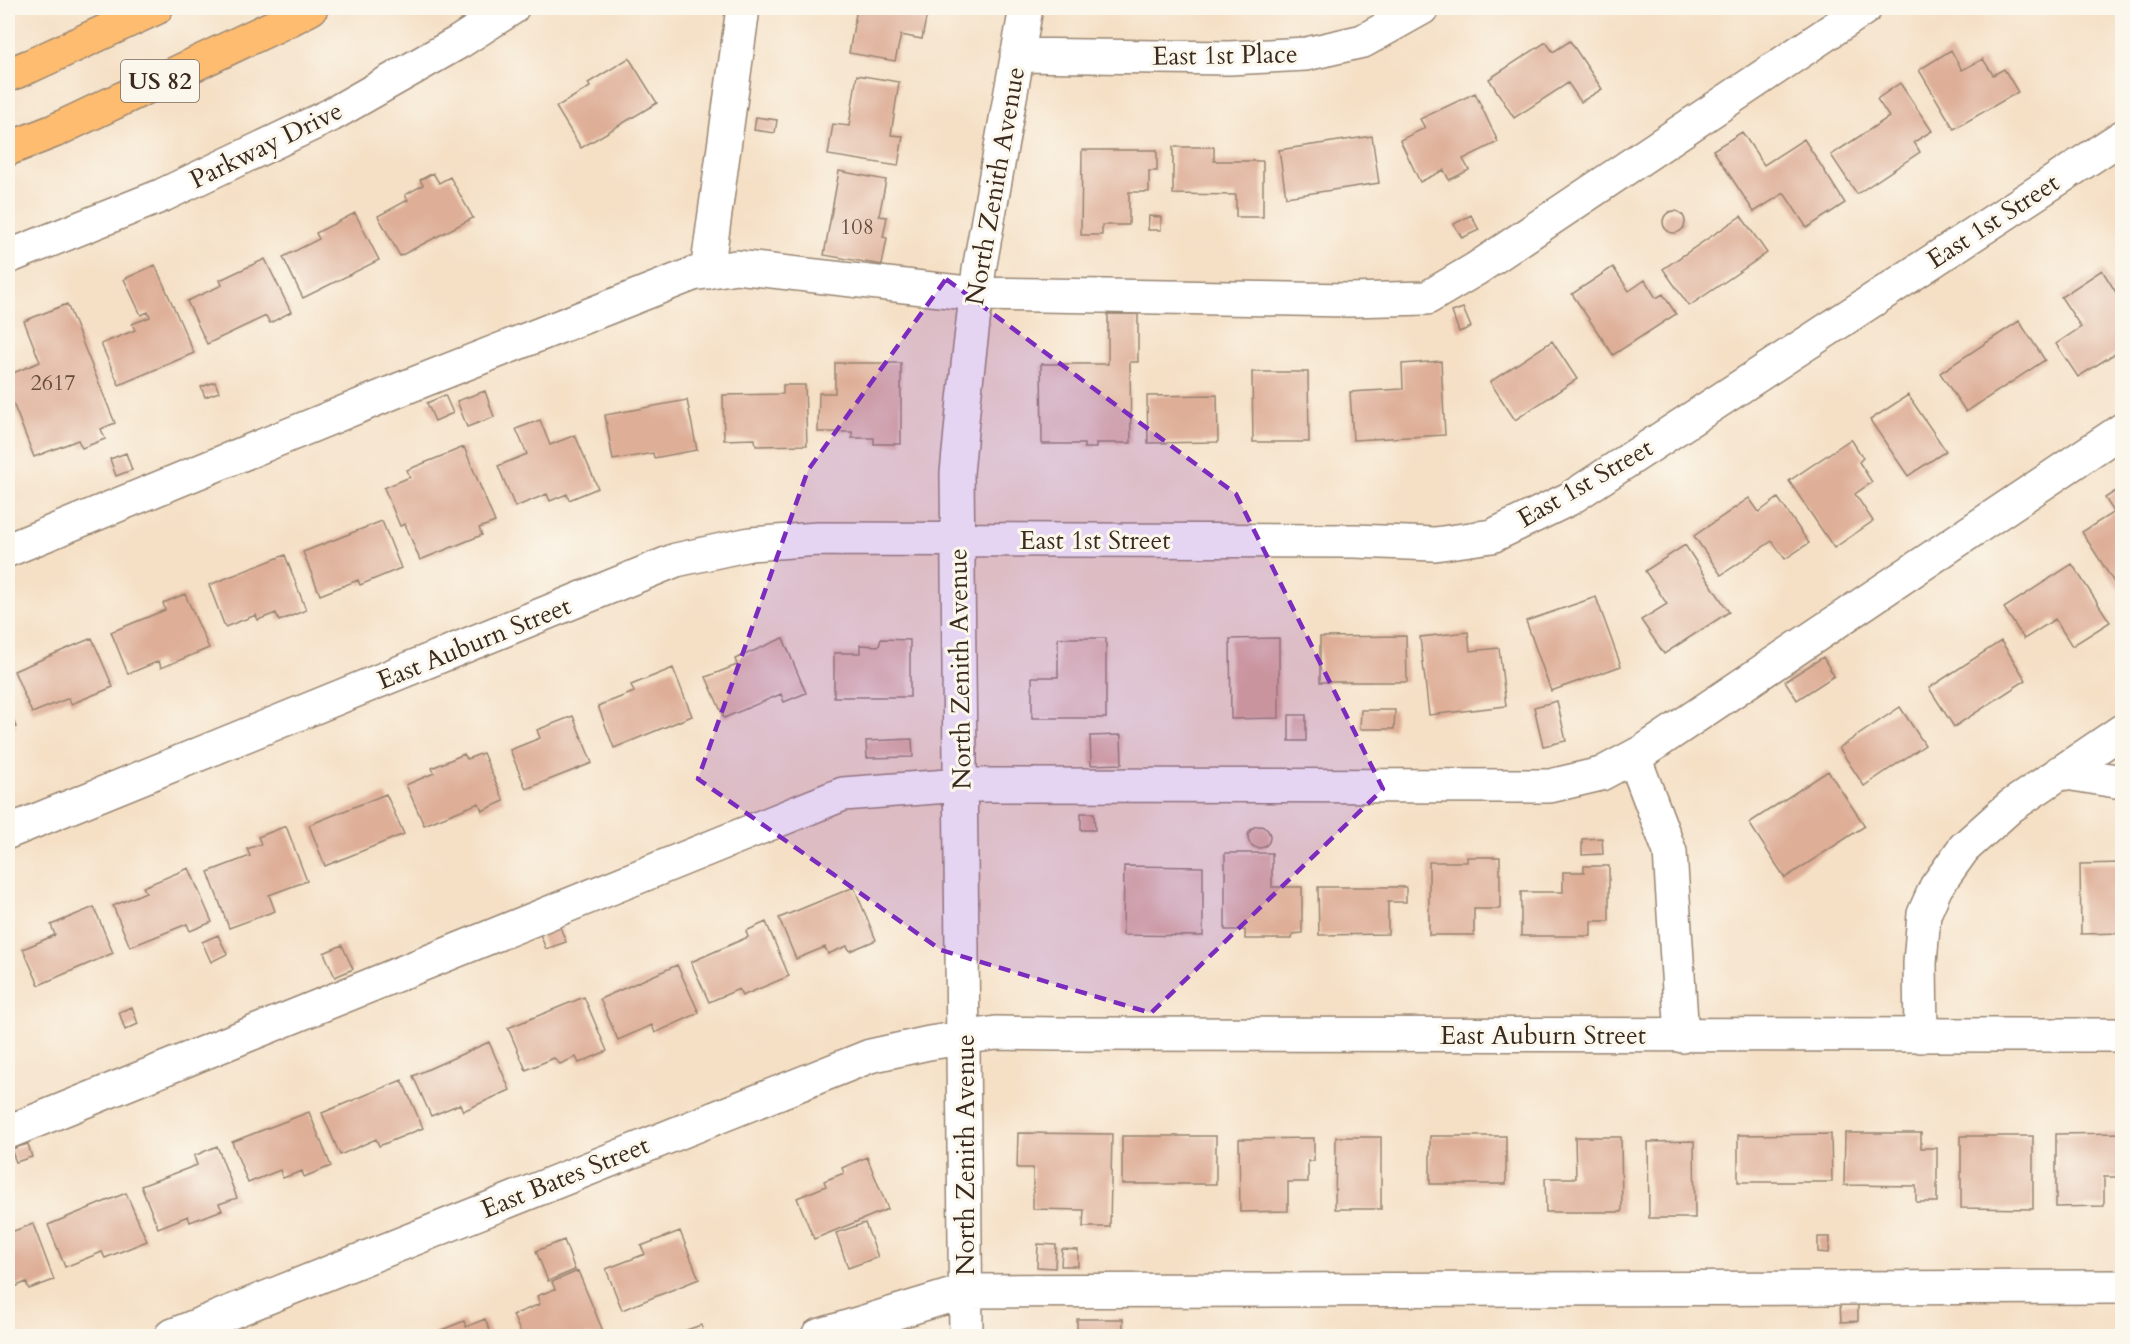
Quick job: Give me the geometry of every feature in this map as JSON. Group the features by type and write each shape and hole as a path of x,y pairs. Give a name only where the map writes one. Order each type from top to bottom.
{"highway":[{"name":"US 82","path":"8,75 156,8"},
{"name":"US 82","path":"8,149 54,131 310,8"}],"street":[{"name":"Parkway Drive","path":"8,257 163,195 331,115 459,42 512,8"},
{"path":"707,272 743,8"},
{"name":"North Zenith Avenue","path":"966,1336 957,473 976,294 1026,8"},
{"name":"East 1st Place","path":"1017,55 1229,58 1306,54 1363,41 1422,8"},
{"path":"8,550 401,389 693,274 736,267 976,294 1348,300 1427,298 1476,269 1865,8"},
{"name":"East 1st Street","path":"959,539 1354,541 1435,544 1492,536 1569,499 2122,137"},
{"path":"8,1132 843,794 962,785 1550,786 1601,774 1634,757 2122,430"},
{"name":"East Auburn Street","path":"8,831 676,560 750,544 818,539 959,539"},
{"path":"1921,1036 1920,963 1924,914 1936,888 1964,848 2011,806 2122,731"},
{"path":"1634,757 1670,852 1682,1036"},
{"path":"2060,772 2122,782"},
{"name":"East Auburn Street","path":"964,1037 996,1033 1083,1035 2122,1035"},
{"name":"East Bates Street","path":"171,1336 870,1056 964,1037"},
{"path":"818,1336 966,1291 2122,1287"}],"highlighted area":[{"path":"946,279 1236,494 1383,789 1151,1013 941,950 698,779 808,470"}],"building":[{"path":"857,8 928,8 922,39 901,35 895,61 849,53"},
{"path":"1570,41 1602,89 1581,102 1568,83 1514,118 1489,79 1546,42 1553,52"},
{"path":"1951,50 1962,70 1983,59 1993,75 2004,69 2018,92 1954,129 1919,70"},
{"path":"629,58 657,103 581,148 556,107 590,87 588,83"},
{"path":"857,75 899,82 891,135 903,136 898,166 828,155 833,124 849,126"},
{"path":"1900,83 1932,131 1914,142 1920,152 1857,194 1831,155 1889,117 1877,99"},
{"path":"1475,93 1498,142 1463,159 1469,170 1449,180 1444,170 1420,182 1400,140 1425,128 1420,119"},
{"path":"756,117 777,120 775,133 754,130"},
{"path":"1742,132 1764,165 1804,139 1845,203 1807,228 1784,193 1754,212 1713,150"},
{"path":"1372,136 1379,183 1286,197 1279,150"},
{"path":"1173,147 1214,147 1214,161 1263,161 1263,217 1236,217 1236,195 1173,194"},
{"path":"1082,150 1157,150 1157,171 1149,171 1149,192 1129,192 1129,225 1102,225 1102,235 1081,235"},
{"path":"839,171 886,180 879,216 887,217 883,237 887,238 882,265 824,255"},
{"path":"433,173 439,183 450,177 473,218 400,256 378,216 408,200 405,195 423,185 420,180"},
{"path":"1674,211 1684,218 1685,222 1678,232 1674,233 1664,226 1663,222 1670,212"},
{"path":"355,213 379,260 303,298 283,257 319,239 316,233"},
{"path":"1471,215 1479,230 1462,238 1454,224"},
{"path":"1149,216 1161,217 1161,230 1148,230"},
{"path":"1741,216 1767,253 1689,306 1663,269"},
{"path":"265,259 291,312 270,323 266,316 207,344 187,301 222,285 220,280"},
{"path":"155,265 194,353 119,385 101,344 135,330 132,324 150,317 148,312 141,315 124,279"},
{"path":"1613,267 1629,291 1645,280 1656,298 1663,294 1676,314 1613,355 1572,294"},
{"path":"2102,270 2122,302 2122,349 2078,377 2056,344 2081,327 2061,297"},
{"path":"67,304 115,423 101,429 105,439 82,448 78,440 34,457 8,390 8,375 40,362 24,321"},
{"path":"1463,308 1471,327 1459,332 1452,312"},
{"path":"1108,314 1138,314 1138,362 1130,362 1131,443 1096,443 1096,448 1084,448 1084,444 1042,444 1041,364 1108,364"},
{"path":"2019,321 2045,360 1966,412 1940,373"},
{"path":"1552,341 1577,379 1515,420 1490,382"},
{"path":"1441,361 1445,435 1353,440 1350,392 1403,389 1402,364"},
{"path":"835,363 901,363 901,444 874,444 874,438 852,438 852,432 818,432 819,393 835,393"},
{"path":"1252,372 1308,372 1309,442 1253,442"},
{"path":"215,382 219,392 205,397 201,387"},
{"path":"783,385 805,385 807,445 756,446 755,439 724,440 723,395 783,394"},
{"path":"485,391 494,417 467,427 457,401"},
{"path":"445,395 453,413 435,421 427,403"},
{"path":"1217,395 1218,442 1148,443 1147,396"},
{"path":"1908,395 1946,451 1908,476 1870,420"},
{"path":"687,400 697,450 654,458 653,453 613,460 605,415"},
{"path":"540,420 550,445 575,435 598,488 569,500 567,494 550,501 547,494 515,507 498,466 527,454 516,429"},
{"path":"1851,439 1863,458 1859,462 1872,482 1855,494 1873,521 1834,548 1789,481"},
{"path":"464,447 495,522 479,528 482,535 420,560 405,524 400,526 384,488 410,477 407,470"},
{"path":"126,453 132,470 116,476 110,459"},
{"path":"2122,487 2122,595 2082,532 2114,512 2105,498"},
{"path":"1749,498 1759,512 1778,498 1809,543 1785,559 1772,541 1721,575 1694,536"},
{"path":"382,521 401,568 360,585 358,580 320,595 303,552"},
{"path":"1685,545 1729,612 1664,654 1641,620 1667,604 1645,571"},
{"path":"285,555 306,610 279,621 276,613 258,620 256,615 225,627 209,585"},
{"path":"2072,564 2110,622 2072,646 2055,619 2024,639 2004,608"},
{"path":"185,594 209,648 161,668 159,661 128,674 111,632 165,610 163,603"},
{"path":"1596,597 1621,666 1551,691 1526,621"},
{"path":"1468,632 1470,651 1499,648 1506,706 1429,715 1420,637"},
{"path":"1406,636 1407,682 1320,682 1320,637"},
{"path":"92,638 113,687 71,704 69,698 32,713 14,671"},
{"path":"783,638 806,693 784,702 781,694 724,718 706,677 737,665 735,659"},
{"path":"1058,638 1106,638 1106,718 1032,718 1032,677 1058,677"},
{"path":"1279,638 1279,718 1231,719 1230,639"},
{"path":"881,639 910,640 910,697 834,697 834,653 860,653 860,645 879,646"},
{"path":"2001,641 2026,680 1954,727 1929,688"},
{"path":"1823,657 1834,676 1797,700 1785,681"},
{"path":"673,668 692,716 614,748 598,706 634,692 631,685"},
{"path":"1557,701 1566,741 1543,746 1534,707"},
{"path":"8,706 16,727 8,730"},
{"path":"1900,707 1925,745 1864,786 1839,748"},
{"path":"1361,710 1395,710 1394,729 1360,729"},
{"path":"1289,715 1306,715 1306,741 1289,741"},
{"path":"573,716 592,763 526,789 510,750 540,738 537,730"},
{"path":"1121,735 1122,764 1091,765 1090,736"},
{"path":"912,739 913,757 867,758 866,741"},
{"path":"483,753 504,801 482,811 479,803 424,825 406,785 434,773 432,768 464,754 467,759"},
{"path":"1828,771 1865,826 1785,878 1749,823"},
{"path":"386,794 404,834 325,866 309,825"},
{"path":"1081,813 1094,813 1095,830 1081,830"},
{"path":"286,826 307,881 269,895 275,911 229,928 208,872 250,856 247,849 261,844 258,837"},
{"path":"1259,826 1267,829 1270,837 1267,845 1259,848 1251,845 1248,837 1251,829"},
{"path":"1602,838 1603,854 1582,855 1582,839"},
{"path":"1225,853 1272,853 1272,887 1302,887 1302,933 1293,934 1292,939 1245,939 1245,930 1225,930"},
{"path":"1467,857 1500,857 1500,909 1474,909 1474,935 1429,935 1429,862 1467,862"},
{"path":"2122,863 2122,933 2081,934 2080,864"},
{"path":"1124,866 1203,867 1203,936 1123,935"},
{"path":"1584,866 1609,866 1609,921 1591,921 1591,936 1521,936 1521,892 1563,892 1563,872 1584,872"},
{"path":"189,868 212,922 190,931 187,924 130,947 113,906 146,892 143,887"},
{"path":"854,887 876,940 850,951 847,946 828,954 825,947 796,959 779,918"},
{"path":"1318,887 1406,887 1406,902 1388,902 1388,934 1319,935"},
{"path":"94,907 113,953 39,985 23,949 55,935 51,925"},
{"path":"766,922 789,976 742,996 739,989 709,1002 691,962 748,937 746,931"},
{"path":"560,927 566,942 546,949 540,934"},
{"path":"218,935 227,954 211,962 202,942"},
{"path":"342,945 353,969 335,977 324,953"},
{"path":"677,965 699,1013 655,1033 652,1025 618,1040 600,999"},
{"path":"584,997 607,1051 579,1063 576,1057 560,1064 554,1058 526,1070 508,1028"},
{"path":"132,1007 138,1024 125,1030 119,1012"},
{"path":"489,1042 510,1090 463,1111 460,1104 431,1116 413,1076"},
{"path":"402,1080 423,1128 379,1146 376,1139 340,1155 322,1113"},
{"path":"309,1112 331,1166 304,1177 302,1171 283,1178 280,1170 248,1183 232,1142"},
{"path":"1018,1133 1112,1134 1110,1227 1083,1227 1084,1210 1033,1209 1033,1168 1017,1168"},
{"path":"1845,1133 1921,1133 1921,1148 1937,1148 1937,1202 1916,1202 1916,1186 1844,1185"},
{"path":"2122,1133 2122,1177 2104,1177 2104,1206 2056,1207 2056,1134"},
{"path":"1831,1134 1832,1182 1738,1182 1738,1135"},
{"path":"1122,1136 1216,1136 1216,1184 1122,1184"},
{"path":"1430,1136 1506,1136 1506,1184 1430,1184"},
{"path":"1961,1136 2033,1136 2033,1209 1961,1208"},
{"path":"1336,1137 1381,1137 1381,1209 1335,1209"},
{"path":"1575,1137 1621,1137 1622,1212 1546,1212 1545,1178 1576,1178"},
{"path":"1314,1138 1314,1161 1308,1161 1308,1182 1288,1182 1288,1211 1240,1212 1239,1139"},
{"path":"1694,1141 1695,1218 1649,1218 1648,1142"},
{"path":"28,1144 32,1157 16,1162 11,1149"},
{"path":"217,1146 237,1198 219,1204 222,1210 190,1222 188,1216 158,1228 141,1186 197,1165 194,1156"},
{"path":"867,1157 888,1209 814,1239 797,1198 826,1186 824,1181 844,1173 842,1168"},
{"path":"126,1193 147,1241 105,1258 102,1252 65,1267 48,1225"},
{"path":"865,1223 878,1257 848,1268 836,1233"},
{"path":"33,1224 54,1280 29,1289 26,1282 8,1290 8,1233"},
{"path":"680,1231 699,1279 622,1310 606,1269 645,1254 641,1246"},
{"path":"1818,1237 1830,1237 1829,1253 1818,1252"},
{"path":"564,1240 575,1270 548,1281 536,1251"},
{"path":"1038,1244 1056,1245 1055,1268 1037,1267"},
{"path":"1062,1249 1078,1250 1078,1266 1061,1266"},
{"path":"578,1271 605,1336 579,1336 578,1334 573,1336 522,1336 513,1315 540,1304 537,1296 555,1289 552,1282"},
{"path":"1840,1304 1858,1304 1858,1321 1841,1322"},
{"path":"485,1319 492,1336 435,1336 434,1333 464,1321 466,1327"},
{"path":"1077,1319 1123,1319 1123,1336 1077,1336"},
{"path":"701,1325 705,1336 679,1336 678,1333"}]}
